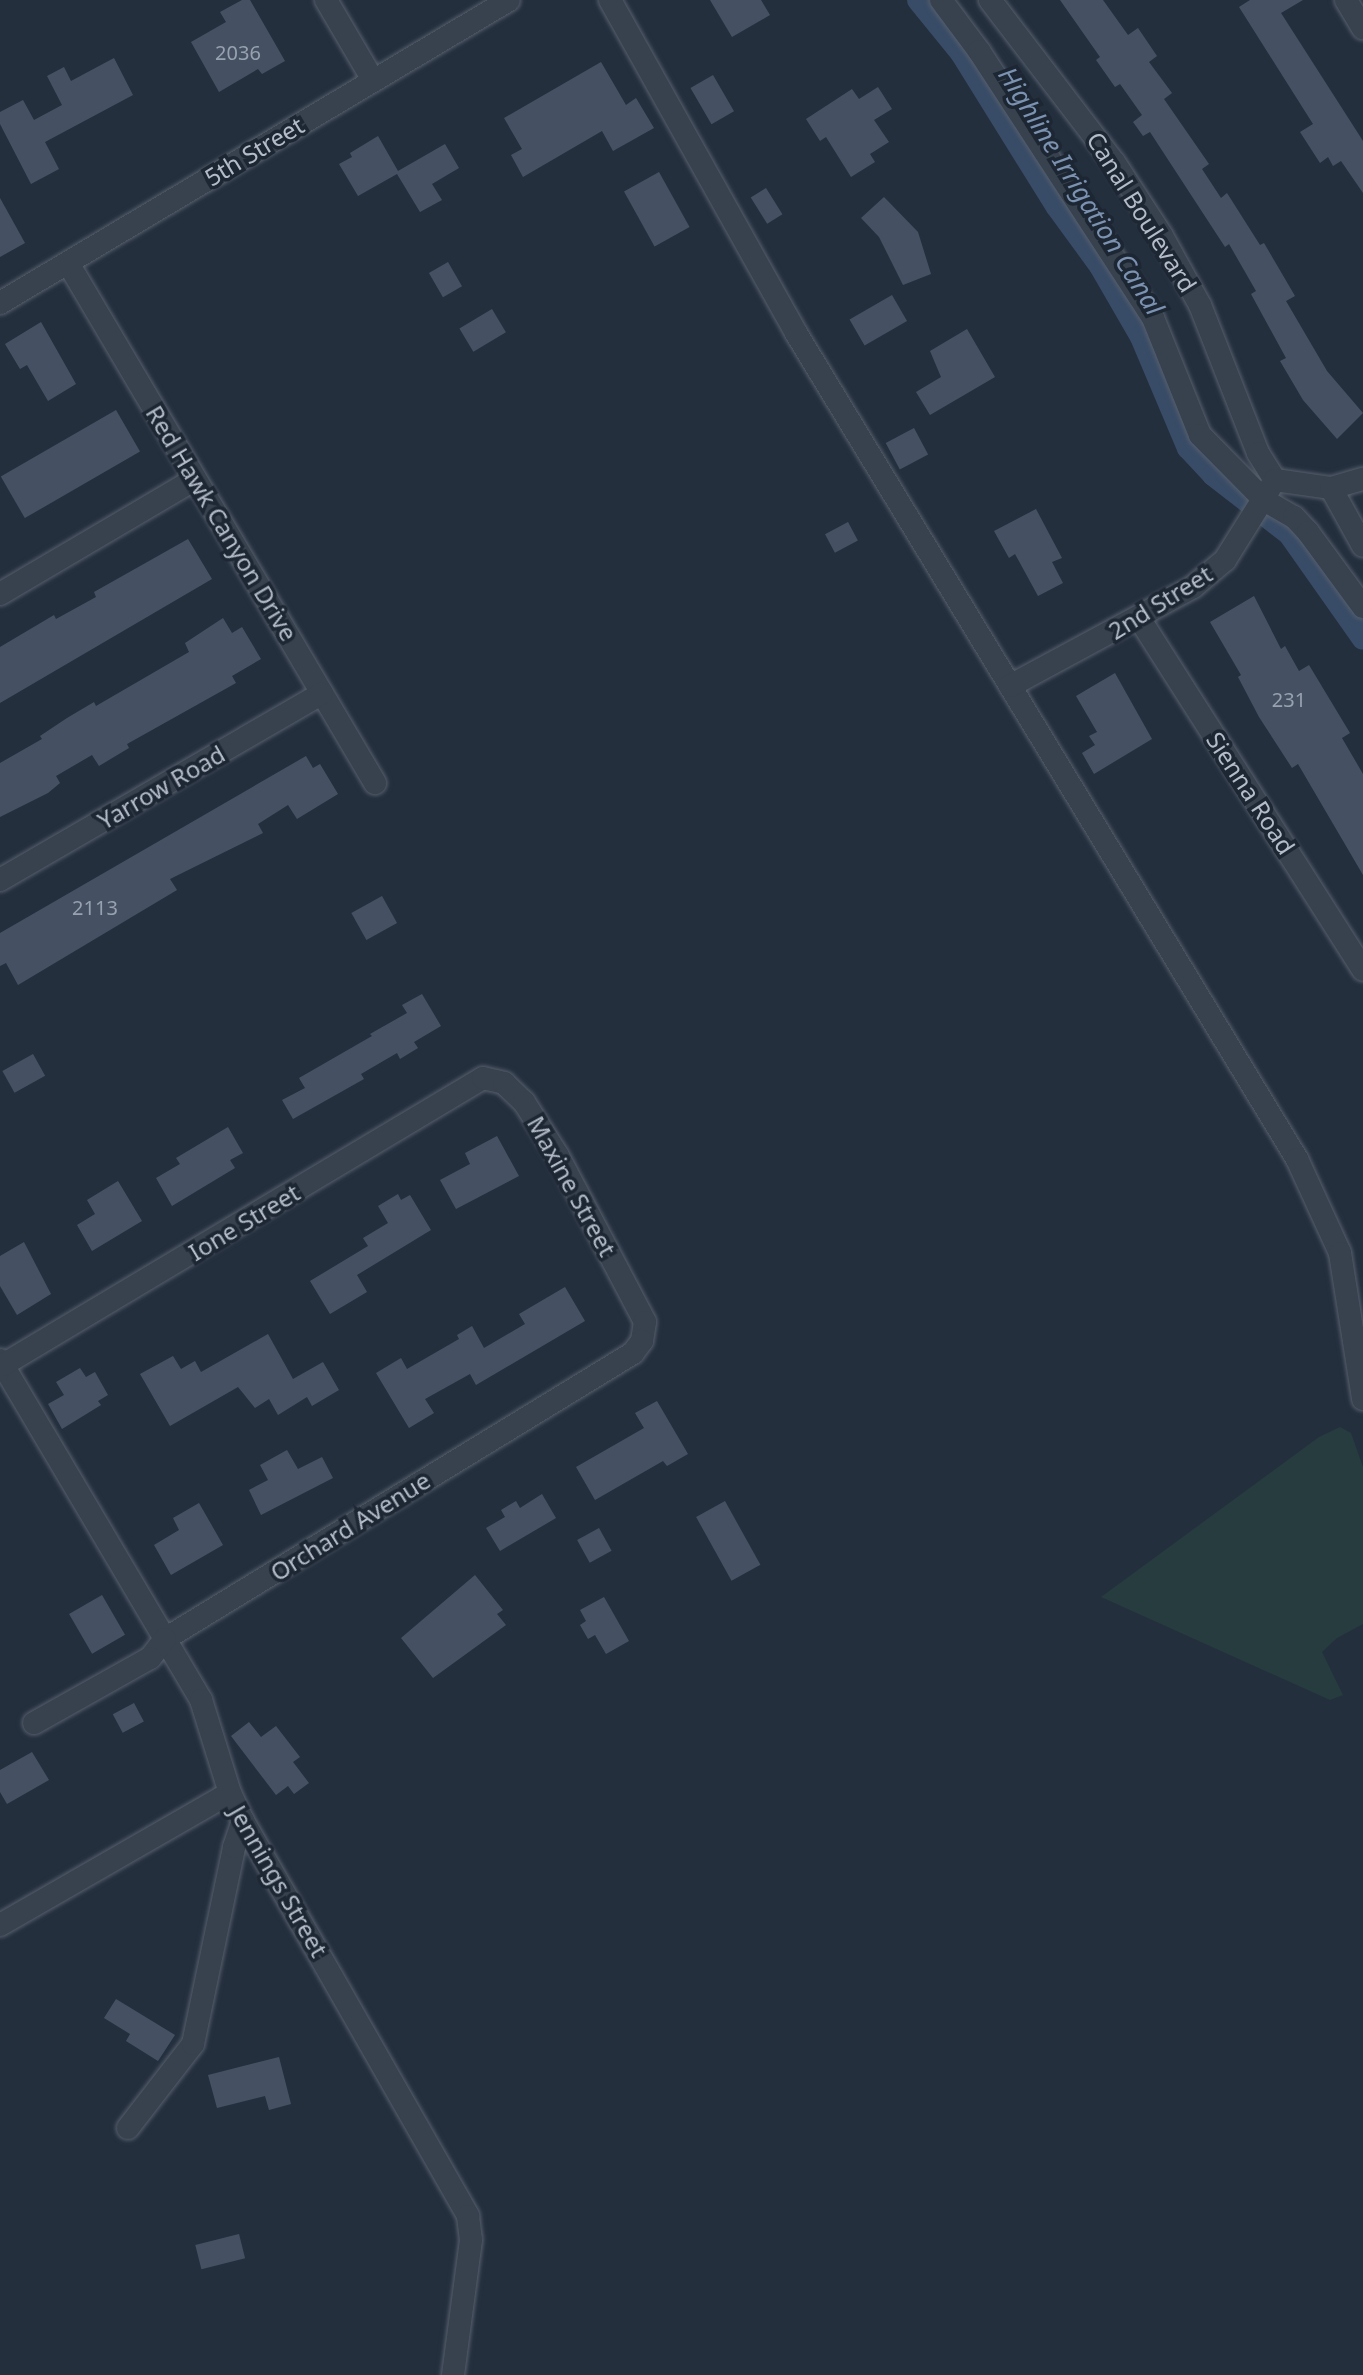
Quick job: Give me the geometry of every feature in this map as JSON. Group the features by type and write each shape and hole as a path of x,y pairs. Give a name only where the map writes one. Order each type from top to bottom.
{"street":[{"path":"326,0 373,80"},
{"name":"5th Street","path":"0,303 509,0"},
{"path":"610,0 796,333 1297,1159 1340,1253 1363,1399"},
{"path":"941,0 979,51 1153,318 1200,435 1294,517 1363,607"},
{"name":"Canal Boulevard","path":"990,0 1106,150 1162,236 1200,305 1258,453 1267,494"},
{"path":"1346,0 1363,28"},
{"name":"Red Hawk Canyon Drive","path":"68,263 375,783"},
{"path":"0,594 195,479"},
{"path":"1267,494 1331,488 1363,479"},
{"path":"1331,488 1363,546"},
{"name":"2nd Street","path":"1010,686 1193,587 1225,560 1267,494"},
{"name":"Sienna Road","path":"1139,618 1363,970"},
{"name":"Yarrow Road","path":"0,880 322,693"},
{"name":"Maxine Street","path":"483,1078 498,1080 524,1102 558,1156 643,1315"},
{"name":"Ione Street","path":"2,1363 483,1078"},
{"name":"Orchard Avenue","path":"34,1723 150,1658 165,1639 633,1353 644,1337 643,1315"},
{"name":"Jennings Street","path":"2,1363 201,1700 230,1793 243,1821 468,2216 471,2240 453,2375"},
{"path":"0,1925 230,1793"},
{"path":"128,2128 193,2044 234,1847 243,1821"}],"green space":[{"path":"1340,1427 1351,1433 1363,1467 1363,1624 1337,1638 1322,1652 1343,1695 1330,1700 1101,1597 1319,1437"}],"building":[{"path":"242,0 250,0 285,61 262,74 258,69 219,92 191,42 226,22 220,12"},
{"path":"710,0 761,0 770,15 732,37"},
{"path":"1060,0 1103,0 1128,35 1138,28 1157,56 1149,62 1172,93 1164,99 1209,164 1202,169 1221,198 1227,193 1260,245 1264,243 1295,296 1286,301 1327,371 1363,413 1337,439 1303,400 1280,361 1286,358 1251,294 1256,291 1229,244 1225,247 1150,132 1143,136 1133,122 1142,115 1120,84 1115,87 1096,60 1100,57"},
{"path":"1250,0 1303,0 1281,13 1363,141 1363,193 1341,161 1333,166 1328,157 1320,163 1300,132 1313,124 1239,7"},
{"path":"114,58 133,95 45,142 59,169 31,184 0,124 0,112 23,100 34,120 62,105 47,76 64,67 71,81"},
{"path":"601,62 626,105 636,98 654,128 613,151 602,131 523,177 511,155 522,149 504,118"},
{"path":"713,75 734,111 711,124 690,88"},
{"path":"878,87 892,109 874,120 889,142 870,154 875,162 851,177 826,137 820,141 806,119 852,89 859,99"},
{"path":"378,136 398,171 445,144 459,168 432,184 442,200 420,212 397,174 358,196 339,164 352,157 350,153"},
{"path":"659,172 690,227 655,246 624,191"},
{"path":"766,188 782,214 767,224 751,198"},
{"path":"884,197 918,232 931,274 903,285 879,237 861,218"},
{"path":"0,198 25,243 0,257"},
{"path":"448,262 462,286 443,297 429,273"},
{"path":"892,295 907,321 865,345 850,320"},
{"path":"492,309 506,332 473,352 459,329"},
{"path":"41,322 76,384 48,401 27,365 20,369 5,344"},
{"path":"967,329 995,377 930,415 916,392 941,377 930,351"},
{"path":"116,410 140,452 25,518 1,477"},
{"path":"914,428 928,454 900,470 886,443"},
{"path":"1036,509 1062,558 1052,562 1063,583 1038,596 1015,554 1009,558 994,531"},
{"path":"848,522 858,541 835,553 825,534"},
{"path":"188,539 212,579 0,703 0,647 54,615 56,619 96,597 94,592"},
{"path":"1254,596 1281,649 1285,646 1299,671 1309,665 1350,733 1342,738 1363,774 1363,875 1298,764 1292,768 1259,717 1238,677 1241,675 1210,622"},
{"path":"223,618 232,633 242,627 261,659 232,676 236,683 127,744 129,748 99,766 92,755 56,776 60,783 48,793 0,817 0,763 42,739 40,736 94,702 96,706 189,652 185,643"},
{"path":"1115,673 1152,739 1094,774 1082,753 1095,745 1089,736 1097,732 1076,696"},
{"path":"306,756 313,768 320,764 338,794 297,819 288,805 258,824 263,833 170,879 177,890 18,985 6,963 0,966 0,933"},
{"path":"382,896 397,923 366,940 351,913"},
{"path":"422,994 441,1026 414,1042 418,1048 400,1059 397,1053 361,1074 364,1079 293,1119 282,1100 305,1088 299,1078 407,1013 402,1005"},
{"path":"33,1054 45,1076 15,1093 2,1071"},
{"path":"228,1127 243,1153 230,1160 235,1168 172,1206 156,1178 180,1164 176,1158"},
{"path":"497,1136 519,1176 456,1209 440,1180 470,1164 465,1153"},
{"path":"118,1181 142,1221 92,1251 77,1225 95,1214 87,1200"},
{"path":"398,1194 401,1200 410,1195 431,1230 357,1275 367,1292 330,1314 310,1281 368,1246 363,1238 388,1223 378,1206"},
{"path":"24,1242 51,1294 17,1315 0,1286 0,1256"},
{"path":"565,1287 585,1321 476,1385 470,1374 425,1399 434,1413 409,1428 376,1373 401,1358 407,1369 459,1339 457,1335 472,1326 484,1348 525,1324 519,1314"},
{"path":"268,1334 293,1379 323,1362 339,1390 312,1406 307,1397 278,1415 269,1399 255,1408 238,1387 170,1426 140,1374 173,1356 181,1369 195,1361 201,1372"},
{"path":"80,1368 86,1377 95,1372 108,1395 98,1401 101,1405 62,1429 48,1404 64,1395 56,1382"},
{"path":"657,1401 688,1454 667,1466 663,1461 595,1500 576,1467 644,1428 635,1413"},
{"path":"287,1450 298,1469 322,1457 333,1478 261,1515 249,1490 268,1480 260,1465"},
{"path":"542,1494 556,1518 500,1551 486,1528 505,1517 501,1510 516,1501 520,1508"},
{"path":"725,1501 760,1565 732,1581 696,1517"},
{"path":"199,1503 223,1545 171,1575 154,1545 179,1530 173,1518"},
{"path":"599,1528 612,1551 590,1563 577,1540"},
{"path":"475,1575 503,1610 497,1614 506,1625 433,1678 401,1638"},
{"path":"102,1595 125,1635 92,1654 69,1614"},
{"path":"604,1597 629,1641 606,1654 595,1635 588,1639 580,1625 586,1621 580,1610"},
{"path":"134,1703 144,1722 123,1733 113,1714"},
{"path":"249,1722 261,1737 276,1726 300,1757 293,1762 309,1783 294,1794 288,1786 276,1795 231,1736"},
{"path":"32,1752 49,1780 7,1804 0,1792 0,1770"},
{"path":"116,1999 175,2035 158,2061 126,2041 130,2034 104,2018"},
{"path":"279,2057 291,2104 269,2110 265,2096 217,2108 208,2075"},
{"path":"239,2234 245,2258 201,2269 195,2245"}],"waterway":[{"name":"Highline Irrigation Canal","path":"918,0 961,53 1057,207 1100,266 1141,337 1188,448 1213,475 1289,534 1363,639"}]}
